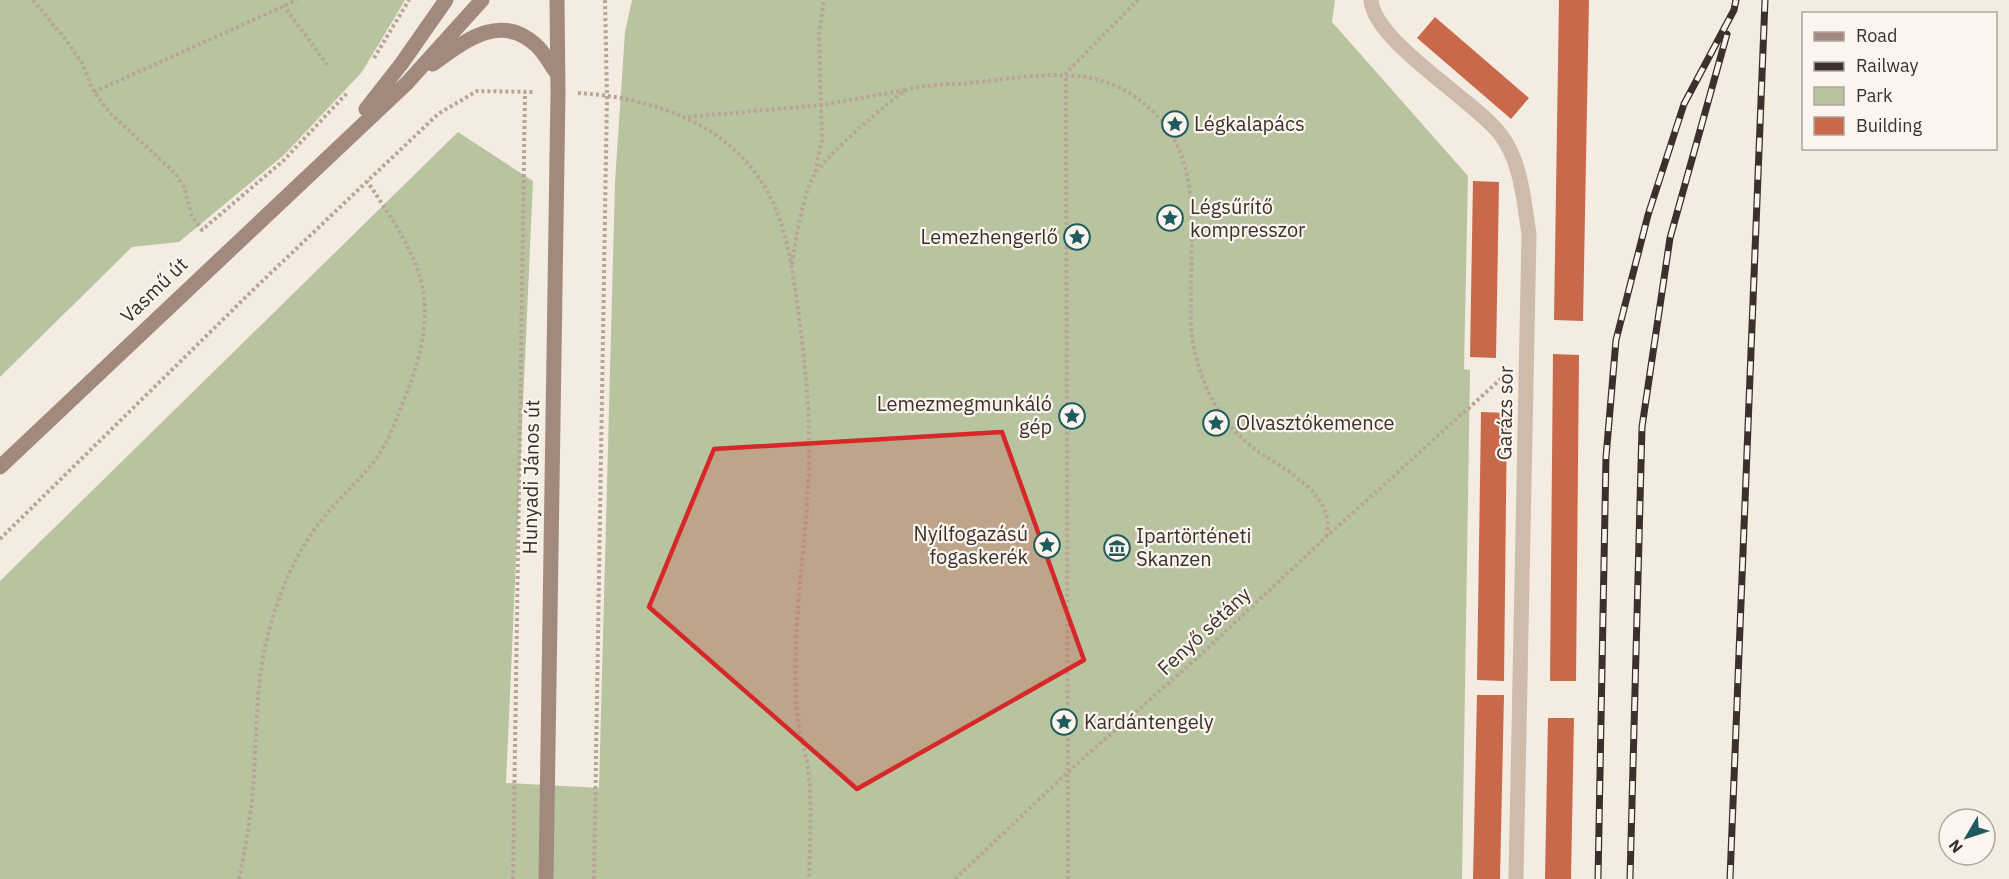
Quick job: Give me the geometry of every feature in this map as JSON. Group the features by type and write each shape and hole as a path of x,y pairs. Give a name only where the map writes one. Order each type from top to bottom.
{"street":[{"path":"338,145 402,63 446,0"},
{"path":"407,83 482,0"},
{"name":"Hunyadi János út","path":"546,879 558,93 557,0"},
{"name":"Garázs sor","path":"1372,4 1398,45 1501,134 1520,178 1528,234 1516,879"},
{"path":"338,145 407,83 462,43 482,32 501,29 536,45 558,75"},
{"name":"Vasmű út","path":"0,467 338,145"}],"path":[{"path":"33,0 66,40 82,63 94,92 124,129 175,173 184,187 192,216 202,230 284,160 349,91"},
{"path":"94,92 297,0"},
{"path":"370,65 409,0"},
{"path":"594,879 607,95 605,0"},
{"path":"792,266 798,231 822,140 819,34 824,0"},
{"path":"1068,879 1066,73 1138,0"},
{"path":"283,5 329,67"},
{"path":"686,117 821,105 907,90 1066,73 1114,84 1134,96 1158,116 1176,138 1186,162 1191,226 1191,337 1215,405 1234,431 1315,493 1324,510 1328,529 1326,537"},
{"path":"814,174 880,111 907,90"},
{"path":"0,539 438,114 477,92 558,93"},
{"path":"513,879 525,92"},
{"path":"607,95 646,103 686,117 729,147 764,186 780,219 792,266 808,394 809,464 796,646 798,720 809,778 809,879"},
{"path":"239,879 248,836 260,673 270,627 283,589 298,554 314,530 376,458 390,436 416,369 425,336 426,297 421,279 394,221 367,181"},
{"name":"Fenyő sétány","path":"955,879 1069,771 1197,658 1326,537 1527,356"}],"highlighted area":[{"path":"1002,432 1084,660 857,789 649,607 714,449"}],"green space":[{"path":"0,0 405,0 362,72 284,155 179,242 132,247 0,377"},
{"path":"632,0 1335,0 1332,22 1468,176 1464,369 1470,370 1462,879 0,879 0,581 458,132 533,181 506,783 599,788 615,182 625,32"}],"building":[{"path":"1559,0 1589,0 1583,321 1554,320"},
{"path":"1435,17 1529,98 1511,119 1417,38"},
{"path":"1473,181 1499,182 1496,358 1470,357"},
{"path":"1553,354 1579,355 1576,681 1550,681"},
{"path":"1481,412 1507,413 1504,681 1477,680"},
{"path":"1477,695 1504,695 1500,879 1473,879"},
{"path":"1548,718 1574,718 1571,879 1545,879"}],"railway":[{"path":"1598,879 1606,457 1616,340 1648,215 1684,104 1734,10 1736,0"},
{"path":"1730,879 1765,0"},
{"path":"1630,879 1642,427 1670,238 1727,34"}],"place":[{"name":"Légkalapács","path":"1175,124"},
{"name":"Légsűrítő kompresszor","path":"1170,218"},
{"name":"Lemezhengerlő","path":"1077,237"},
{"name":"Lemezmegmunkáló gép","path":"1072,416"},
{"name":"Olvasztókemence","path":"1216,423"},
{"name":"Nyílfogazású fogaskerék","path":"1047,545"},
{"name":"Ipartörténeti Skanzen","path":"1117,548"},
{"name":"Kardántengely","path":"1064,722"}]}
